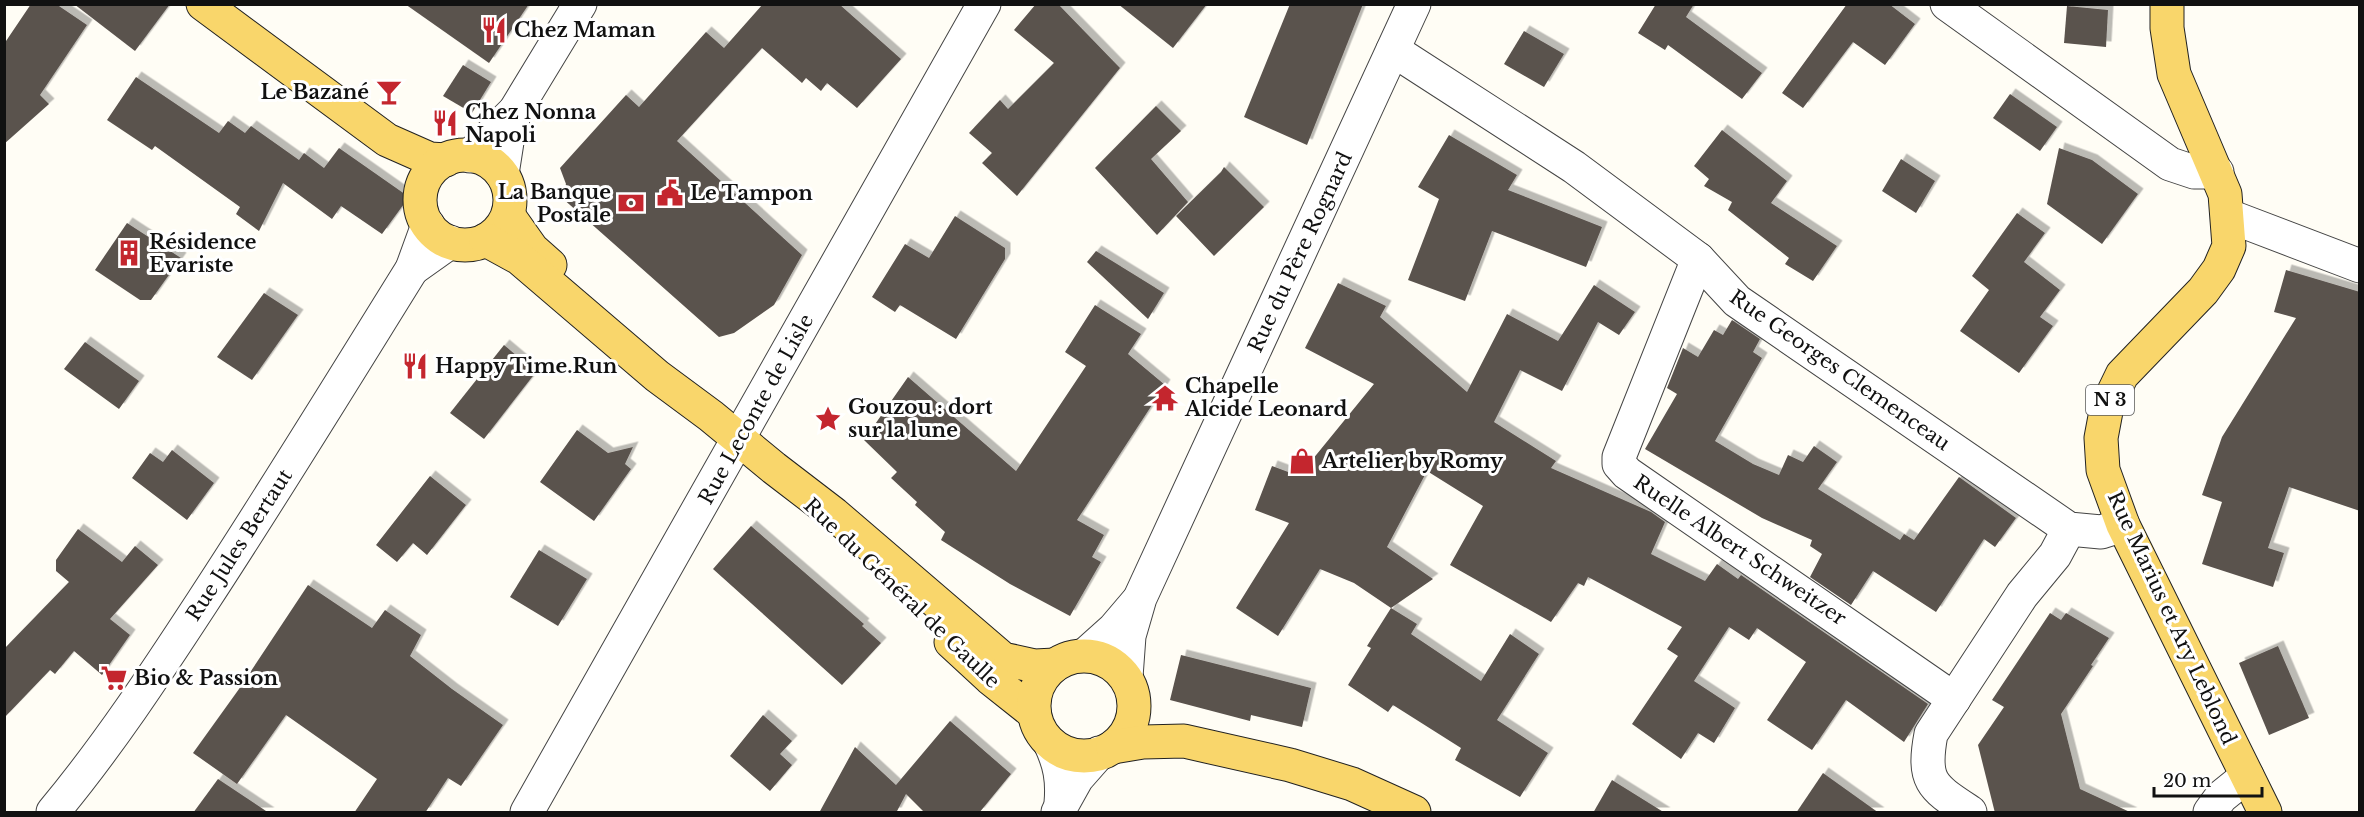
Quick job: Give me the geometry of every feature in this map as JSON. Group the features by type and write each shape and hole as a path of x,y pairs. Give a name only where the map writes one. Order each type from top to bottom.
{"main road":[{"path":"203,4 387,140 430,159 458,158 488,162 502,174 508,187 510,201 503,225 486,240 474,244 439,234 422,214 421,189 413,171 387,140"},
{"name":"Rue Marius et Ary Leblond","path":"2167,4 2167,28 2174,74 2225,194 2229,216 2229,246 2219,269 2203,291 2122,375 2107,406 2101,438 2103,470 2123,525 2265,813"},
{"path":"421,189 426,177 435,167 458,158"},
{"name":"Rue du Général de Gaulle","path":"507,214 532,249 664,369 711,416"},
{"name":"Rue du Général de Gaulle","path":"486,240 519,258 657,376 834,514 1003,659 1035,666 1070,660"},
{"name":"Rue du Général de Gaulle","path":"774,468 826,523 990,678 1034,713"},
{"path":"1184,741 1153,718 1114,666 1100,658 1070,660 1045,674 1038,686 1034,700 1037,724 1050,743 1073,754 1086,756 1143,742 1184,741 1300,768 1352,784 1414,813"},
{"path":"1106,750 1123,737 1130,725 1134,712 1130,688"}],"street":[{"path":"502,174 515,111 580,4"},
{"name":"Rue Leconte de Lisle","path":"527,813 984,4"},
{"name":"Rue du Père Rognard","path":"1130,688 1130,636 1140,598 1414,4"},
{"path":"1947,4 2170,164 2194,172 2217,172"},
{"name":"Rue Georges Clemenceau","path":"1393,50 1574,167 1698,259 1737,302 2069,528 2101,532 2123,525"},
{"path":"458,158 515,111"},
{"path":"2229,216 2360,266"},
{"name":"Rue Jules Bertaut","path":"53,813 79,781 175,644 265,506 412,269 439,234"},
{"name":"Ruelle Albert Schweitzer","path":"1698,259 1619,457 1619,464 1627,473 1954,699"},
{"path":"1970,813 1942,793 1929,777 1928,750 1931,734 2022,596 2055,555 2069,528"},
{"name":"Rue du Père Rognard","path":"1070,660 1114,629 1140,598"},
{"path":"1050,743 1059,761 1063,778 1060,808"},
{"path":"1060,808 1086,765 1106,750"},
{"path":"2210,813 2221,797 2247,776"}],"building":[{"path":"31,4 56,4 87,25 40,95 49,104 4,144 4,44"},
{"path":"74,4 170,4 135,51"},
{"path":"405,4 529,4 489,63"},
{"path":"763,4 839,4 901,59 857,108 827,83 821,91 806,78 802,83 762,48 677,141 802,255 774,305 734,333 719,337 561,197 566,184 560,168 626,95 639,107 706,32 724,48"},
{"path":"1036,4 1058,4 1120,68 1017,196 982,163 992,153 969,133 1000,100 1008,109 1054,63 1014,30"},
{"path":"1118,4 1207,4 1173,48"},
{"path":"1290,4 1363,4 1307,145 1244,117"},
{"path":"1656,4 1694,4 1686,17 1762,73 1742,99 1668,45 1665,50 1638,33"},
{"path":"1847,4 1889,4 1915,24 1885,65 1853,42 1803,108 1782,93"},
{"path":"2067,6 2108,10 2106,47 2064,43"},
{"path":"1524,31 1564,54 1544,87 1504,64"},
{"path":"463,65 491,82 472,113 443,96"},
{"path":"136,77 219,133 228,121 245,133 251,126 299,160 304,153 324,168 339,148 409,197 382,234 341,206 332,219 283,183 259,231 236,214 240,207 155,146 152,150 107,120"},
{"path":"2010,94 2057,127 2040,151 1993,118"},
{"path":"1156,106 1181,131 1151,159 1188,202 1157,235 1095,168"},
{"path":"1722,130 1787,181 1771,203 1837,246 1813,281 1785,264 1789,258 1728,210 1732,202 1704,186 1709,179 1694,166"},
{"path":"1449,135 1517,175 1508,190 1602,227 1586,267 1492,231 1465,301 1408,280 1439,199 1418,187"},
{"path":"2059,148 2092,160 2138,194 2102,244 2047,204"},
{"path":"1901,159 1935,181 1916,213 1882,191"},
{"path":"1224,167 1264,207 1214,256 1176,216"},
{"path":"2017,213 2045,233 2024,262 2060,290 2040,317 2053,326 2019,373 1960,331 1989,290 1972,276"},
{"path":"955,216 1005,248 1005,259 956,339 900,305 895,312 872,297 905,244 929,258"},
{"name":"Résidence Evariste","path":"127,223 181,258 151,300 140,300 95,270"},
{"path":"1096,251 1164,293 1148,319 1087,262"},
{"path":"2286,270 2360,292 2360,511 2289,487 2268,548 2284,553 2273,587 2202,564 2222,502 2202,495 2222,437 2296,318 2274,312"},
{"path":"1338,283 1386,306 1380,317 1467,392 1507,314 1558,341 1594,285 1635,312 1619,335 1598,322 1562,391 1520,370 1494,422 1556,461 1551,468 1651,512 1665,522 1651,554 1705,581 1717,564 1738,579 1741,575 1928,704 1904,742 1846,700 1812,750 1767,720 1806,662 1757,628 1749,640 1729,627 1694,681 1735,708 1714,743 1698,733 1681,759 1632,724 1678,656 1667,649 1682,627 1588,577 1584,586 1578,583 1551,622 1450,565 1483,506 1427,471 1387,547 1433,579 1391,608 1354,583 1320,569 1278,636 1236,608 1289,523 1255,510 1272,466 1299,476 1374,384 1305,348"},
{"path":"264,293 298,315 252,380 217,357"},
{"path":"1095,305 1141,334 1128,354 1165,385 1077,520 1104,535 1092,557 1101,562 1070,616 1010,584 941,540 945,532 915,505 917,502 891,478 897,472 864,440 908,377 1016,471 1086,366 1065,352"},
{"path":"1732,320 1760,339 1753,352 1762,358 1715,441 1753,464 1779,475 1788,455 1803,462 1814,446 1837,462 1818,489 1900,540 1904,534 1914,540 1959,477 2016,518 1995,547 1984,539 1936,612 1873,571 1851,605 1810,577 1822,554 1810,546 1812,540 1762,518 1645,449 1677,394 1667,388 1683,348 1698,357 1714,330 1723,335"},
{"path":"85,342 139,381 119,409 64,369"},
{"path":"504,345 536,372 484,439 450,413"},
{"path":"577,430 608,453 633,447 625,464 631,469 594,521 540,482"},
{"path":"172,450 214,483 187,520 132,478 150,453 163,462"},
{"path":"430,476 466,505 427,555 413,543 397,562 376,545"},
{"path":"751,526 864,624 862,626 881,643 842,685 713,569"},
{"path":"78,529 122,562 135,546 158,565 110,619 130,635 102,675 74,651 55,674 50,670 4,718 4,649 69,582 56,571 56,560"},
{"path":"539,550 587,579 558,626 510,597"},
{"path":"308,585 372,628 385,610 421,635 410,656 503,725 461,786 448,778 425,813 354,813 377,779 286,715 237,784 193,753 239,689"},
{"path":"1391,608 1417,624 1411,634 1481,681 1510,634 1539,654 1497,720 1548,753 1520,797 1455,760 1461,748 1393,705 1388,712 1348,685 1371,648 1367,646"},
{"path":"2050,613 2061,620 2066,613 2109,638 2061,714 2080,789 2132,813 1995,813 1978,745 2004,707 1992,700"},
{"path":"2278,646 2309,718 2269,735 2239,663"},
{"path":"1181,655 1311,688 1302,727 1251,715 1250,721 1170,700"},
{"path":"763,715 792,741 780,754 792,765 770,791 730,756"},
{"path":"950,721 1011,774 979,813 925,813 906,794 896,813 819,813 855,747 896,785"},
{"path":"1823,773 1879,813 1796,813"},
{"path":"218,779 269,813 193,813"},
{"path":"1612,780 1665,813 1593,813"}],"place":[{"name":"Chez Maman","path":"494,30"},
{"name":"Le Bazané","path":"389,92"},
{"name":"Chez Nonna Napoli","path":"445,123"},
{"name":"Le Tampon","path":"670,193"},
{"name":"La Banque Postale","path":"631,203"},
{"name":"Résidence Evariste","path":"129,253"},
{"name":"Happy Time.Run","path":"415,366"},
{"name":"Chapelle Alcide Leonard","path":"1165,398"},
{"name":"Gouzou : dort sur la lune","path":"828,419"},
{"name":"Artelier by Romy","path":"1302,461"},
{"name":"Bio & Passion","path":"114,678"}]}
